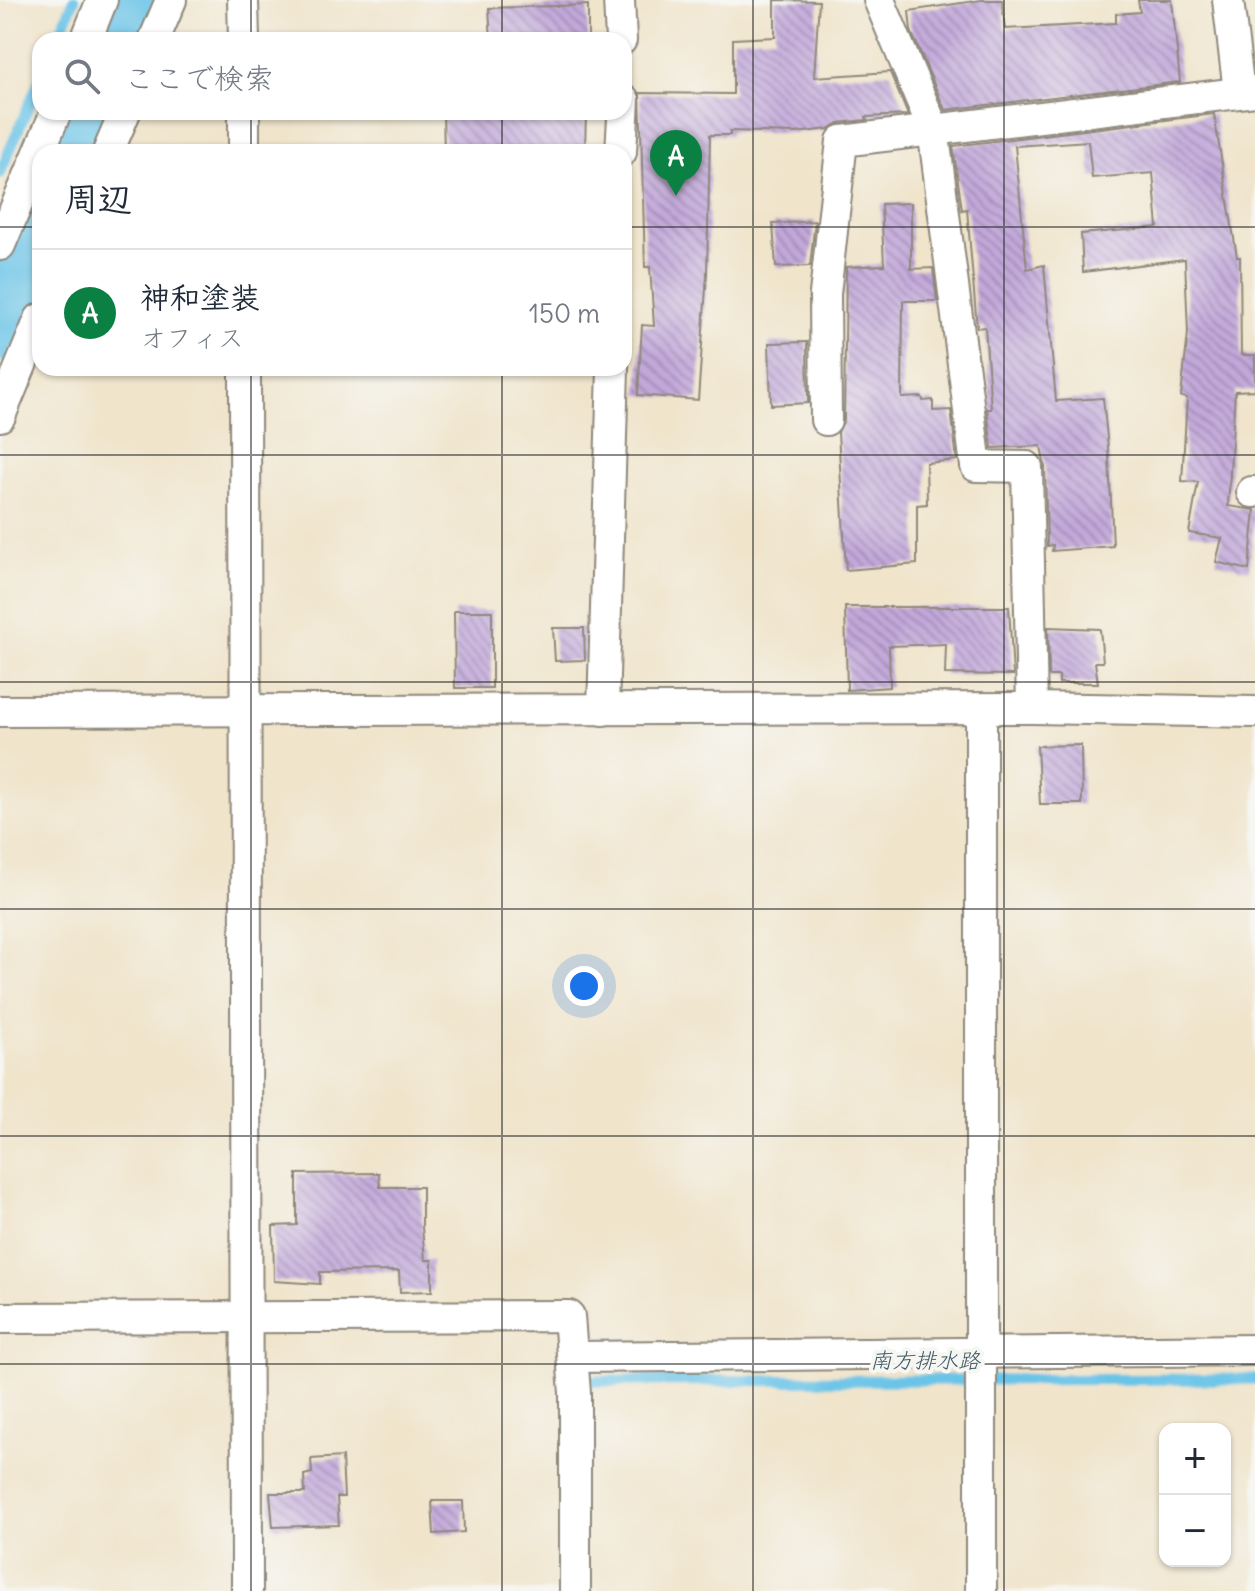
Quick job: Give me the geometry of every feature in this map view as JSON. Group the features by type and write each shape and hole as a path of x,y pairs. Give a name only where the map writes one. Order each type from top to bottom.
{"street":[{"path":"89,32 102,0"},
{"path":"157,32 171,0"},
{"path":"243,0 244,32"},
{"path":"619,0 621,32"},
{"path":"879,0 933,128 976,466 1027,467 1032,708"},
{"path":"826,420 825,294 842,141 1247,92 1228,0"},
{"path":"43,144 53,120"},
{"path":"111,144 122,120"},
{"path":"244,120 244,144"},
{"path":"621,144 623,120"},
{"path":"0,245 32,169"},
{"path":"0,416 32,338"},
{"path":"245,376 247,1591"},
{"path":"603,710 613,376"},
{"path":"0,711 1032,708 1255,712"},
{"path":"981,710 981,1591"},
{"path":"0,1318 569,1316 574,1357 575,1591"},
{"path":"574,1357 1255,1350"}],"building":[{"path":"775,0 819,1 814,77 890,72 908,115 866,117 867,120 839,123 829,129 795,133 730,131 730,135 710,135 707,274 698,400 638,395 642,325 654,326 650,267 645,267 640,93 733,94 733,39 775,37"},
{"path":"981,0 1002,0 1005,29 1116,23 1116,14 1140,12 1138,0 1172,0 1180,82 945,110 911,31 909,11"},
{"path":"588,5 588,32 490,32 489,8"},
{"path":"1214,114 1237,257 1240,257 1241,355 1255,355 1255,390 1235,391 1228,506 1255,510 1249,570 1216,562 1222,538 1189,533 1198,482 1182,481 1187,398 1181,397 1188,333 1185,259 1083,272 1081,234 1158,227 1153,173 1092,178 1088,141 1015,146 1027,269 1044,265 1056,401 1103,398 1109,458 1113,546 1052,551 1053,545 1047,546 1045,467 1041,446 992,448 987,409 991,409 985,327 977,328 967,209 962,210 953,146"},
{"path":"443,120 586,120 585,144 444,144"},
{"path":"911,203 911,269 933,268 937,301 903,301 902,398 922,397 923,401 933,400 933,411 951,410 957,460 926,463 927,504 917,505 917,564 846,570 838,432 844,420 846,267 884,265 881,204"},
{"path":"815,221 810,266 776,267 773,224"},
{"path":"807,342 808,403 771,405 769,343"},
{"path":"845,607 1009,607 1013,675 945,674 946,644 889,646 890,687 847,690"},
{"path":"454,611 492,611 492,688 455,688"},
{"path":"1048,627 1100,629 1103,662 1095,662 1098,683 1059,683 1059,676 1049,676"},
{"path":"553,628 584,628 585,660 555,661"},
{"path":"1081,745 1082,804 1040,804 1037,746"},
{"path":"379,1173 380,1187 422,1187 425,1260 432,1260 432,1291 400,1292 399,1271 320,1272 320,1284 274,1281 273,1226 297,1225 297,1174"},
{"path":"342,1457 344,1497 337,1497 339,1525 273,1527 270,1493 305,1493 304,1475 312,1473 311,1459"},
{"path":"432,1501 463,1501 464,1532 434,1534"}],"waterway":[{"path":"60,32 74,0"},
{"path":"115,32 128,0"},
{"path":"0,173 32,98"},
{"path":"64,144 76,120"},
{"path":"0,330 32,244"},
{"name":"南方排水路","path":"595,1381 1255,1379"}],"place":[{"name":"神和塗装","path":"676,196"}]}
